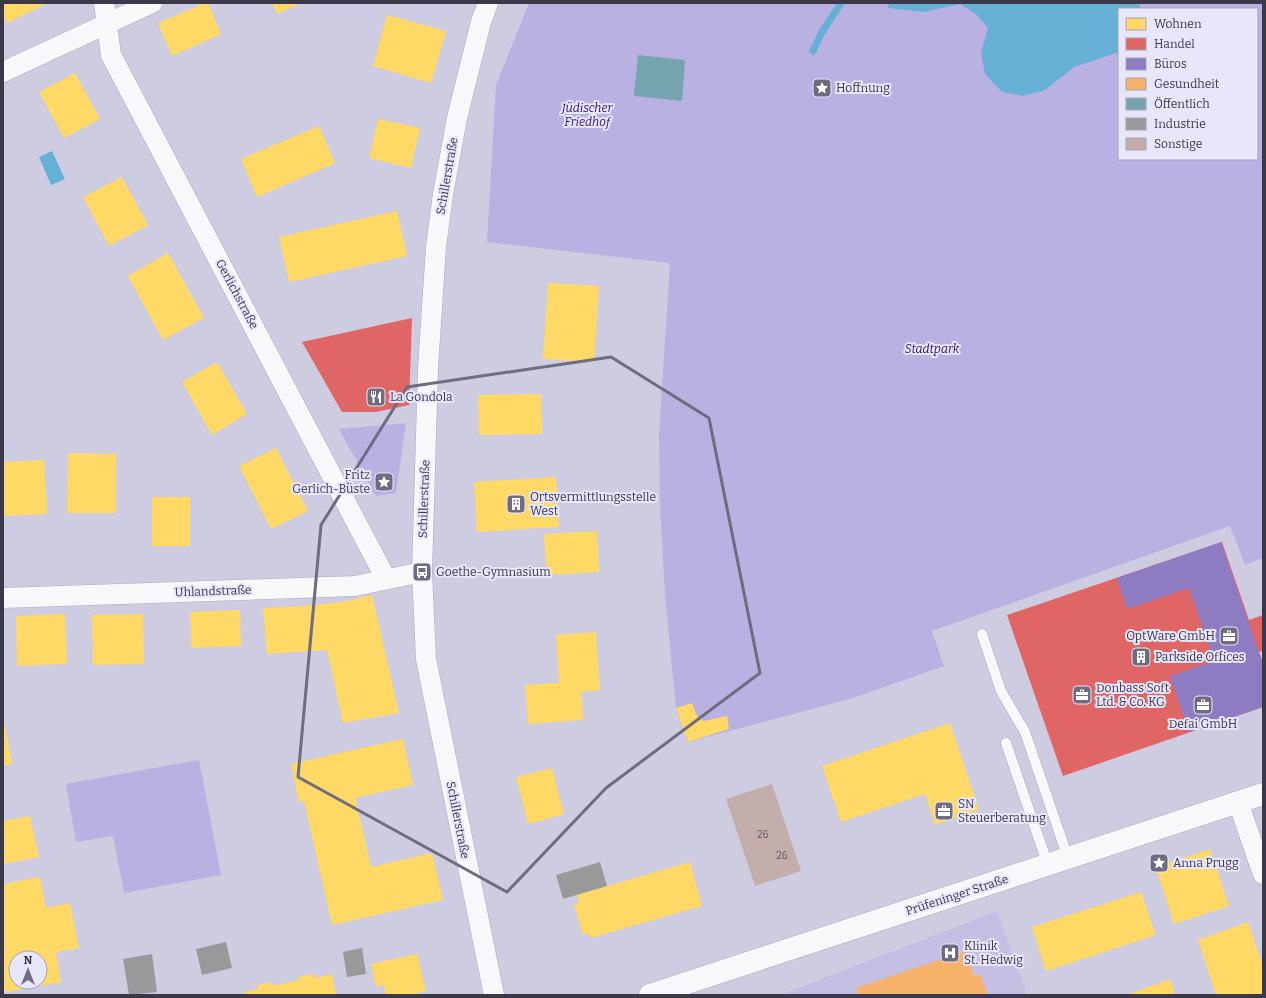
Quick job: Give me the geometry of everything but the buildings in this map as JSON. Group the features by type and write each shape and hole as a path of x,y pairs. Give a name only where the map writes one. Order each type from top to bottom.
{"street":[{"name":"Gerlichstraße","path":"104,3 111,55 386,580"},
{"path":"3,72 152,3"},
{"name":"Schillerstraße","path":"488,3 481,22 457,118 436,247 428,368 422,572 426,659 494,995"},
{"name":"Uhlandstraße","path":"3,598 355,586 422,572"},
{"name":"Prüfeninger Straße","path":"650,995 1263,794"},
{"path":"1238,802 1263,874"}],"lane":[{"path":"982,634 1001,691 1024,732 1058,861"},
{"path":"1006,743 1058,861"}],"highlighted area":[{"path":"611,357 709,418 760,673 606,788 507,892 298,777 321,525 407,387"}],"shaded area":[{"name":"Klinik St. Hedwig","path":"997,911 1027,995 780,995"}],"green space":[{"name":"Stadtpark","path":"529,3 1263,3 1263,558 1245,565 1230,526 932,631 944,666 850,699 688,742 676,708 665,594 660,505 659,435 670,263 487,242 496,85"},
{"path":"406,423 396,493 376,496 339,429"},
{"path":"199,760 221,875 124,893 113,836 76,842 66,784"}],"water":[{"path":"889,3 1139,3 1141,8 1118,8 1118,52 1074,67 1045,90 1023,96 1002,92 985,74 981,53 988,28 976,14 960,4 924,12 888,8"},
{"path":"52,151 65,179 51,185 39,157"}],"waterway":[{"path":"813,51 822,32 841,3"}],"place":[{"name":"Hoffnung","path":"822,88"},
{"name":"La Gondola","path":"376,397"},
{"name":"Fritz Gerlich-Büste","path":"384,482"},
{"name":"Ortsvermittlungsstelle West","path":"516,504"},
{"name":"Goethe-Gymnasium","path":"422,572"},
{"name":"OptWare GmbH","path":"1229,636"},
{"name":"Parkside Offices","path":"1141,657"},
{"name":"Donbass Soft Ltd. & Co. KG","path":"1082,695"},
{"name":"Defai GmbH","path":"1203,705"},
{"name":"SN Steuerberatung","path":"944,811"},
{"name":"Anna Prugg","path":"1159,863"},
{"name":"Klinik St. Hedwig","path":"950,953"}],"park label":[{"name":"Jüdischer Friedhof","path":"587,115"}]}
